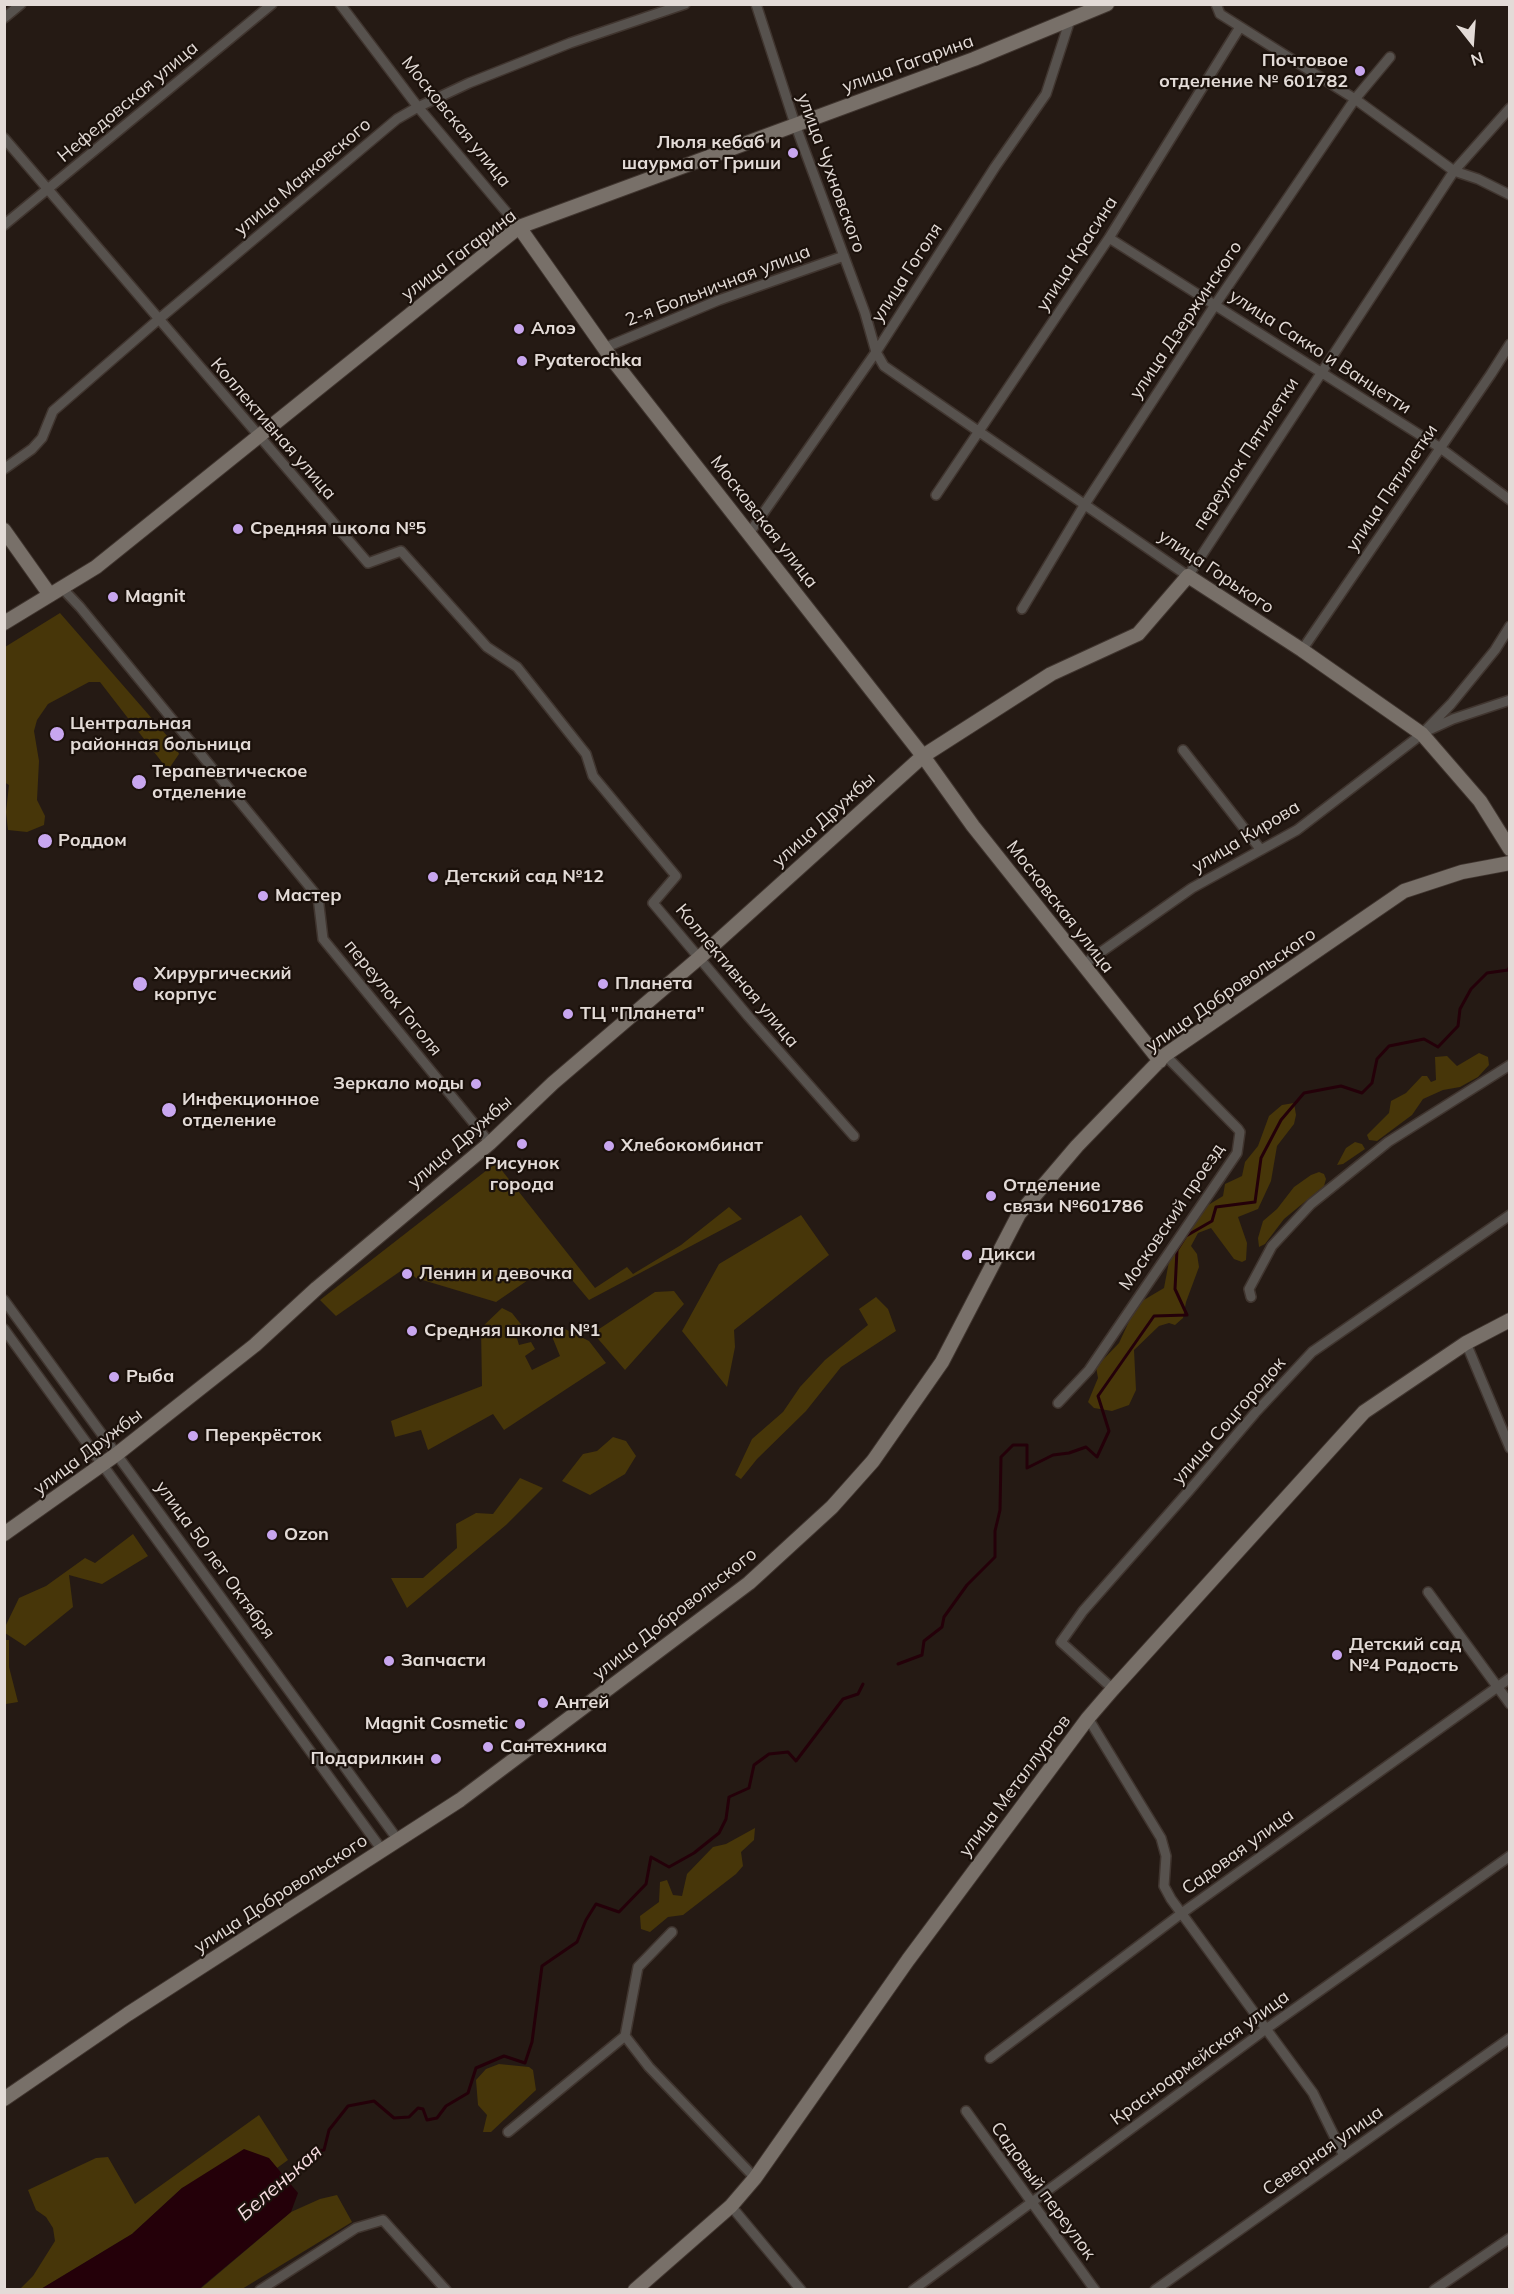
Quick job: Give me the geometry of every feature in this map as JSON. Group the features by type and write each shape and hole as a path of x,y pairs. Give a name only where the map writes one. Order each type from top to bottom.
{"street":[{"path":"4,18 21,4"},
{"name":"Нефедовская улица","path":"4,225 272,4"},
{"name":"Московская улица","path":"340,4 418,107 519,226 604,348 923,756 973,826 1162,1058"},
{"name":"улица Маяковского","path":"4,469 32,449 42,438 53,411 397,119 469,83 570,43 685,4"},
{"name":"улица Чухновского","path":"756,4 795,124 865,313 876,352"},
{"name":"улица Гагарина","path":"4,623 96,567 519,226 974,59 1107,4"},
{"path":"1216,4 1220,14 1355,99 1454,171 1478,179 1509,195"},
{"name":"улица Гоголя","path":"750,532 876,352 995,166 1046,94 1070,20"},
{"name":"улица Красина","path":"936,495 1109,238 1240,27"},
{"name":"улица Дзержинского","path":"1022,609 1085,504 1215,305 1355,99 1390,57"},
{"name":"переулок Пятилетки","path":"923,756 1051,674 1138,634 1188,576 1454,171 1509,108"},
{"name":"Коллективная улица","path":"4,138 368,563 401,550 487,647 517,667 586,754 593,776 676,876 653,903 854,1136"},
{"name":"улица Сакко и Ванцетти","path":"1109,238 1439,447 1509,500"},
{"name":"2-я Больничная улица","path":"604,348 719,300 844,256"},
{"name":"улица Пятилетки","path":"1302,650 1491,374 1509,344"},
{"name":"улица Горького","path":"876,352 884,366 1422,734 1480,801 1509,849"},
{"path":"4,530 56,592"},
{"name":"переулок Гоголя","path":"56,592 80,607 318,897 324,939 490,1143"},
{"path":"1422,734 1451,704 1495,650 1509,626"},
{"path":"1422,734 1453,719 1509,700"},
{"name":"улица Кирова","path":"1084,964 1192,888 1297,830 1422,734"},
{"path":"1183,750 1261,850"},
{"name":"улица Дружбы","path":"4,1534 103,1465 255,1346 317,1288 490,1143 553,1083 699,957 923,756"},
{"name":"улица Добровольского","path":"4,2099 128,2014 460,1800 749,1583 832,1507 873,1461 942,1362 1019,1214 1077,1146 1162,1058 1404,891 1462,872 1509,863"},
{"name":"Московский проезд","path":"1058,1403 1089,1370 1237,1153 1240,1132 1238,1129 1162,1058"},
{"path":"1251,1297 1249,1289 1272,1246 1311,1204 1388,1142 1509,1065"},
{"name":"улица Соцгородок","path":"1113,1689 1061,1642 1083,1611 1255,1413 1312,1352 1509,1215"},
{"name":"улица 50 лет Октября","path":"4,1300 398,1839"},
{"name":"улица Металлургов","path":"635,2289 731,2206 754,2178 908,1960 1088,1718 1113,1689 1364,1412 1466,1343 1509,1320"},
{"name":"улица 50 лет Октября","path":"4,1329 382,1850"},
{"path":"1466,1343 1509,1448"},
{"path":"1428,1592 1509,1704"},
{"name":"Садовая улица","path":"990,2058 1182,1913 1509,1678"},
{"path":"1088,1718 1161,1838 1166,1856 1164,1886 1170,1899 1313,2093 1344,2156"},
{"name":"Красноармейская улица","path":"913,2289 1266,2029 1509,1856"},
{"path":"508,2132 625,2036 638,1967 672,1932"},
{"path":"625,2036 649,2067 754,2178"},
{"name":"Северная улица","path":"1155,2289 1509,2038"},
{"name":"Садовый переулок","path":"966,2111 1095,2289"},
{"path":"731,2206 801,2289"},
{"path":"260,2289 356,2228 383,2220 446,2289"},
{"path":"1434,2289 1509,2238"}],"shaded area":[{"path":"60,613 175,745 179,754 168,770 100,682 89,682 48,704 37,720 34,731 39,761 37,800 45,816 44,825 27,832 8,830 6,812 9,785 4,782 5,647"},
{"path":"1479,1053 1488,1057 1489,1065 1478,1077 1460,1087 1443,1090 1423,1099 1412,1115 1377,1141 1369,1140 1367,1135 1389,1113 1391,1101 1406,1093 1422,1076 1427,1076 1431,1082 1436,1080 1435,1057 1447,1056 1457,1066"},
{"path":"1294,1103 1296,1115 1294,1124 1277,1146 1271,1181 1258,1209 1238,1217 1247,1243 1246,1260 1242,1262 1234,1259 1211,1228 1198,1233 1191,1246 1197,1254 1199,1267 1186,1302 1183,1318 1175,1325 1169,1323 1159,1326 1134,1350 1136,1390 1129,1405 1112,1411 1094,1408 1088,1402 1098,1378 1096,1367 1119,1343 1137,1304 1164,1288 1170,1256 1205,1207 1223,1196 1225,1184 1242,1176 1245,1162 1258,1146 1269,1116 1282,1105"},
{"path":"1355,1142 1362,1144 1365,1149 1343,1164 1337,1165 1346,1148"},
{"path":"496,1163 595,1288 627,1267 633,1274 681,1245 729,1207 742,1219 589,1300 562,1268 531,1278 496,1302 416,1278 405,1268 336,1316 320,1300"},
{"path":"1319,1172 1324,1174 1326,1179 1324,1186 1284,1219 1265,1244 1259,1247 1258,1238 1263,1221 1277,1209 1294,1187"},
{"path":"801,1215 829,1255 734,1330 735,1347 727,1387 682,1331 719,1264"},
{"path":"674,1291 684,1304 625,1370 593,1333 655,1292"},
{"path":"876,1297 888,1309 896,1331 841,1367 806,1411 757,1459 741,1479 735,1475 752,1439 783,1412 800,1387 825,1360 868,1325 859,1309"},
{"path":"502,1308 512,1313 527,1332 516,1335 519,1345 531,1342 535,1349 525,1356 532,1370 560,1356 549,1329 561,1327 589,1341 606,1363 504,1430 493,1414 428,1450 421,1430 395,1437 391,1421 482,1386 481,1328"},
{"path":"613,1437 626,1441 636,1456 625,1474 590,1495 562,1481 583,1454 597,1451"},
{"path":"520,1478 543,1488 506,1525 407,1608 391,1578 423,1578 457,1548 456,1524 476,1513 493,1514"},
{"path":"133,1534 148,1556 102,1584 69,1575 73,1607 25,1646 5,1633 5,1627 19,1598 46,1586 85,1558 95,1563"},
{"path":"5,1640 9,1640 9,1667 18,1702 6,1704 4,1702"},
{"path":"755,1828 754,1840 741,1852 743,1866 736,1874 683,1915 668,1917 650,1932 641,1929 640,1916 659,1902 660,1882 667,1880 673,1895 682,1896 687,1874 713,1847 726,1844"},
{"path":"499,2064 529,2067 533,2070 536,2090 491,2132 483,2132 487,2115 478,2105 476,2080 486,2069"},
{"path":"259,2115 288,2160 277,2168 268,2158 182,2188 132,2234 41,2289 19,2290 33,2276 55,2241 53,2228 46,2217 36,2210 28,2190 96,2158 108,2157 135,2204"},
{"path":"337,2195 352,2222 242,2289 199,2290 291,2212 320,2199"}],"water":[{"path":"244,2149 269,2158 298,2193 291,2212 199,2289 41,2289 132,2234 182,2188"}],"waterway":[{"name":"Беленькая","path":"898,1664 922,1655 924,1641 942,1627 944,1617 967,1585 995,1557 995,1531 1000,1510 1001,1457 1013,1445 1027,1445 1027,1468 1053,1455 1069,1453 1086,1447 1097,1457 1109,1431 1098,1396 1154,1316 1187,1315 1175,1289 1177,1250 1186,1236 1212,1221 1216,1207 1255,1202 1261,1158 1281,1120 1304,1093 1341,1086 1362,1093 1372,1083 1377,1059 1389,1046 1424,1039 1438,1047 1458,1026 1460,1009 1471,989 1487,973 1508,970 1510,966"},
{"name":"Беленькая","path":"287,2182 299,2164 311,2152 324,2150 329,2130 348,2106 374,2101 394,2118 409,2117 418,2108 423,2109 427,2120 437,2118 446,2106 468,2093 476,2068 504,2056 525,2063 532,2042 542,1966 577,1942 596,1904 619,1912 646,1884 651,1857 669,1867 694,1853 719,1833 726,1819 729,1797 749,1788 754,1765 769,1754 788,1752 796,1761 843,1699 858,1694 863,1684"}],"place":[{"name":"Почтовое отделение № 601782","path":"1360,71"},
{"name":"Люля кебаб и шаурма от Гриши","path":"793,153"},
{"name":"Алоэ","path":"519,329"},
{"name":"Pyaterochka","path":"522,361"},
{"name":"Средняя школа №5","path":"238,529"},
{"name":"Magnit","path":"113,597"},
{"name":"Центральная районная больница","path":"57,734"},
{"name":"Терапевтическое отделение","path":"139,782"},
{"name":"Роддом","path":"45,841"},
{"name":"Детский сад №12","path":"433,877"},
{"name":"Мастер","path":"263,896"},
{"name":"Хирургический корпус","path":"140,984"},
{"name":"Планета","path":"603,984"},
{"name":"ТЦ \"Планета\"","path":"568,1014"},
{"name":"Зеркало моды","path":"476,1084"},
{"name":"Инфекционное отделение","path":"169,1110"},
{"name":"Рисунок города","path":"522,1144"},
{"name":"Хлебокомбинат","path":"609,1146"},
{"name":"Отделение связи №601786","path":"991,1196"},
{"name":"Дикси","path":"967,1255"},
{"name":"Ленин и девочка","path":"407,1274"},
{"name":"Средняя школа №1","path":"412,1331"},
{"name":"Рыба","path":"114,1377"},
{"name":"Перекрёсток","path":"193,1436"},
{"name":"Ozon","path":"272,1535"},
{"name":"Детский сад №4 Радость","path":"1337,1655"},
{"name":"Запчасти","path":"389,1661"},
{"name":"Антей","path":"543,1703"},
{"name":"Magnit Cosmetic","path":"520,1724"},
{"name":"Сантехника","path":"488,1747"},
{"name":"Подарилкин","path":"436,1759"}]}
